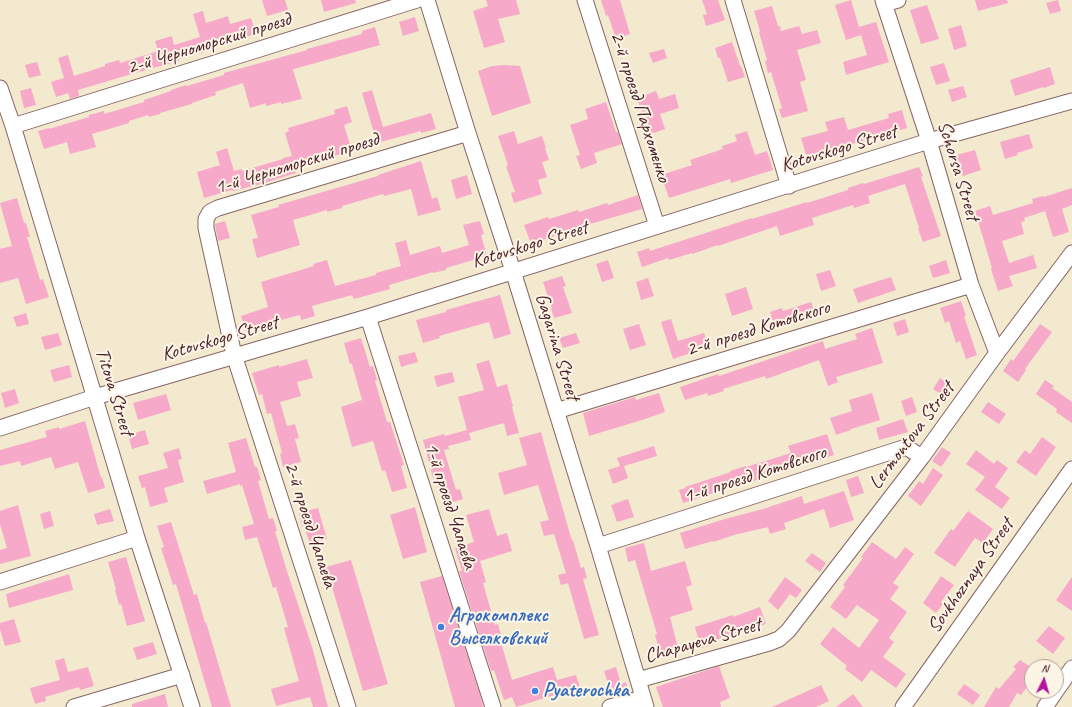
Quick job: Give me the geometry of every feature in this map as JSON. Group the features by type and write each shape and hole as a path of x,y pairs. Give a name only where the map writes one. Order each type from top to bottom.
{"street":[{"name":"2-й Черноморский проезд","path":"13,126 417,0"},
{"name":"Gagarina Street","path":"427,0 513,271 645,702"},
{"name":"2-й проезд Пархоменко","path":"585,0 657,226"},
{"path":"733,0 789,186"},
{"name":"Schorsa Street","path":"889,1 971,285 997,353"},
{"name":"Titova Street","path":"0,88 13,126 137,538 192,707"},
{"name":"Kotovskogo Street","path":"0,428 95,397 234,355 368,317 929,142 1072,101"},
{"name":"1-й Черноморский проезд","path":"234,355 206,228 206,219 210,212 218,208 468,133"},
{"name":"Lermontova Street","path":"779,639 788,631 922,457 1072,252"},
{"name":"2-й проезд Котовского","path":"556,411 971,285"},
{"name":"1-й проезд Чапаева","path":"368,317 493,707"},
{"name":"2-й проезд Чапаева","path":"234,355 348,707"},
{"name":"1-й проезд Котовского","path":"598,546 906,448 922,457"},
{"name":"Sovkhoznaya Street","path":"903,707 1072,469"},
{"path":"0,582 137,538"},
{"name":"Chapayeva Street","path":"638,680 779,639"},
{"path":"1064,680 1072,668"},
{"path":"74,707 182,675"},
{"name":"Chapayeva Street","path":"610,707 645,702"}],"building":[{"path":"262,0 285,0 288,10 267,16"},
{"path":"321,0 355,0 356,3 324,12"},
{"path":"486,0 516,0 520,14 498,19 505,42 484,48 473,11 488,6"},
{"path":"601,0 620,0 630,34 616,39"},
{"path":"702,0 718,0 725,20 706,26 703,15 707,14"},
{"path":"851,0 859,27 876,22 889,62 846,75 843,62 867,55 861,35 846,40 835,5"},
{"path":"975,0 1007,0 1008,3 978,11"},
{"path":"1058,0 1061,11 1050,14 1046,3"},
{"path":"927,5 939,39 921,44 910,10"},
{"path":"772,6 781,31 799,26 802,34 817,30 821,43 797,50 806,80 800,82 808,111 782,118 779,109 782,108 771,72 768,73 765,61 767,60 754,11"},
{"path":"203,11 206,23 228,16 230,24 251,18 256,34 208,48 208,51 179,59 179,61 78,90 79,96 70,99 68,93 56,97 51,82 64,78 58,58 68,55 74,76 105,66 105,64 119,60 120,63 158,51 155,41 172,36 174,45 200,37 193,14"},
{"path":"415,17 419,31 403,36 399,22"},
{"path":"961,25 967,46 954,50 948,29"},
{"path":"375,27 380,45 294,69 293,70 302,99 266,106 266,103 250,108 243,83 215,92 216,95 192,104 149,117 148,115 129,121 129,123 92,134 96,147 70,154 67,142 44,149 38,131 89,117 89,115 104,111 104,114 144,102 144,100 186,85 187,86 224,75 224,73 362,34 362,31"},
{"path":"732,42 745,77 728,82 715,48"},
{"path":"664,49 667,58 653,63 649,53"},
{"path":"37,62 41,75 29,78 25,65"},
{"path":"944,63 950,81 936,85 930,67"},
{"path":"492,66 520,66 531,103 492,116 478,71"},
{"path":"1050,67 1055,84 1015,96 1010,80"},
{"path":"963,86 967,97 952,102 948,90"},
{"path":"31,88 36,105 24,108 20,91"},
{"path":"372,90 383,127 431,113 436,129 421,133 421,131 377,143 362,93"},
{"path":"656,91 659,99 675,94 679,108 660,114 665,129 645,136 641,123 645,122 637,98"},
{"path":"606,102 616,132 618,132 622,144 594,153 597,163 581,169 576,156 580,155 570,125 588,119 585,109"},
{"path":"347,106 352,122 344,125 352,151 295,167 296,173 261,184 204,198 197,172 220,165 216,152 227,148 234,171 242,169 242,171 292,156 285,133 289,131 288,128 335,114 334,110"},
{"path":"902,110 907,128 807,158 801,138 828,131 825,122 844,117 848,130 889,118 888,114"},
{"path":"514,131 518,144 542,136 549,160 542,162 547,177 538,180 542,194 514,203 511,193 515,192 498,136"},
{"path":"747,131 755,155 767,151 773,170 731,183 730,179 669,198 661,175 692,165 690,160 723,149 722,146 737,141 735,135"},
{"path":"1029,134 1033,148 1005,159 1000,142"},
{"path":"975,150 981,170 963,176 956,155"},
{"path":"421,161 432,199 437,197 441,210 418,216 411,189 384,196 383,194 342,206 342,208 327,212 327,210 293,220 300,245 257,258 252,239 258,238 251,215 279,207 278,205 378,176"},
{"path":"919,167 941,236 923,242 905,184 868,196 870,203 854,208 853,205 812,218 814,225 780,236 777,226 692,254 669,260 668,258 642,267 637,252 649,248 650,251 752,218 848,190 848,188 863,183 864,184"},
{"path":"467,175 472,194 456,199 451,180"},
{"path":"1072,188 1072,205 1062,209 1069,232 1053,237 1045,211 1024,218 1025,221 1021,222 1024,234 1002,241 1009,263 1033,255 1037,268 1009,276 1013,286 998,291 975,211 990,206 993,215 1033,203 1032,199 1044,197"},
{"path":"638,195 642,209 583,226 584,228 574,232 573,230 531,244 524,225 548,217 549,219 578,210 579,212 607,203 608,205"},
{"path":"17,198 24,223 26,223 30,237 27,237 40,280 43,279 49,297 26,304 18,278 0,283 0,249 12,246 0,203"},
{"path":"225,221 230,238 218,241 215,224"},
{"path":"480,221 484,234 481,235 487,256 446,268 446,270 433,272 389,285 390,289 354,299 352,295 312,306 315,316 301,320 300,315 266,324 246,332 241,316 268,307 261,282 314,266 313,264 327,260 335,286 376,275 376,273 401,266 395,243 406,240 410,255 440,246 442,253 469,245 463,225"},
{"path":"608,260 614,278 602,282 596,264"},
{"path":"946,260 950,273 933,278 929,266"},
{"path":"830,270 836,286 821,291 816,274"},
{"path":"562,276 566,286 563,287 572,313 554,318 543,282"},
{"path":"891,277 896,290 858,303 853,289"},
{"path":"648,278 654,296 641,300 636,282"},
{"path":"746,287 753,309 732,316 725,294"},
{"path":"500,295 511,334 494,339 489,322 439,336 440,338 423,343 416,320"},
{"path":"961,301 966,316 964,316 977,355 966,359 960,341 956,343 949,321 945,323 940,308"},
{"path":"811,302 816,317 806,320 805,318 775,328 770,312 782,308 783,311"},
{"path":"26,313 29,324 17,327 13,317"},
{"path":"671,319 678,341 704,333 709,347 673,359 661,322"},
{"path":"905,319 909,332 897,336 893,323"},
{"path":"639,324 646,345 630,350 623,329"},
{"path":"1040,324 1052,332 1025,369 1026,370 1018,382 1003,371 1011,359 1013,361"},
{"path":"872,328 883,363 836,377 838,382 828,386 819,360 766,379 765,376 723,389 724,391 708,396 707,393 685,400 680,387 718,374 719,376 823,341 825,349 857,339 855,334"},
{"path":"58,333 62,345 45,350 41,337"},
{"path":"576,333 580,343 563,348 559,338"},
{"path":"361,338 370,367 373,366 377,380 375,381 387,422 390,422 404,465 401,466 407,488 392,492 385,470 382,471 373,441 352,447 341,407 362,400 352,364 350,364 344,343"},
{"path":"415,352 418,362 401,367 398,356"},
{"path":"307,359 313,378 297,382 301,396 280,402 287,426 295,424 299,438 295,439 301,462 283,467 280,454 282,453 271,413 267,414 262,394 259,395 252,373"},
{"path":"489,360 497,387 507,384 519,433 507,436 504,423 469,433 471,440 448,446 449,449 444,450 456,490 460,489 463,499 443,505 435,477 433,478 423,440 467,430 458,397 484,390 476,364"},
{"path":"69,365 72,377 54,382 50,370"},
{"path":"452,372 455,382 437,387 434,376"},
{"path":"940,378 954,388 947,398 933,389"},
{"path":"1045,380 1054,386 1052,388 1072,402 1072,423 1056,412 1057,409 1036,394"},
{"path":"15,389 19,403 5,408 1,393"},
{"path":"659,393 665,412 589,436 583,413 635,397 636,400"},
{"path":"872,393 880,420 836,435 830,418 852,411 849,400"},
{"path":"166,394 171,410 138,420 133,403"},
{"path":"912,397 917,412 906,416 901,401"},
{"path":"988,402 1006,414 999,424 981,412"},
{"path":"903,419 908,432 879,440 876,428"},
{"path":"85,421 105,488 88,493 78,462 55,469 51,457 21,466 20,461 0,466 0,450 47,437 45,431 59,427 59,429"},
{"path":"145,430 149,444 132,449 128,435"},
{"path":"541,432 572,541 573,540 581,568 584,567 587,578 583,579 599,635 584,639 568,583 561,585 558,575 566,573 554,534 544,536 540,522 549,520 538,485 504,495 498,473 527,465 519,438"},
{"path":"827,434 834,455 683,503 679,490 686,488 685,487 731,472 730,471 791,453 788,446"},
{"path":"1042,437 1056,447 1036,476 1016,462 1025,450 1030,454"},
{"path":"246,438 255,467 257,467 261,480 258,481 269,519 273,518 277,531 275,531 313,650 328,707 313,707 310,697 276,706 271,689 299,681 284,628 288,627 276,587 273,588 257,537 245,540 242,527 254,524 242,485 240,486 240,484 207,494 203,481 236,472 228,443"},
{"path":"654,446 657,456 624,466 628,478 613,484 608,470 620,466 617,458"},
{"path":"942,447 951,453 941,467 932,461"},
{"path":"179,448 182,459 178,460 184,482 164,488 168,502 150,507 145,487 142,488 138,476 168,468 163,453"},
{"path":"976,450 994,464 997,460 1008,468 995,487 1010,498 1002,509 975,490 985,477 966,464"},
{"path":"933,468 943,475 921,506 908,496 919,481 923,484"},
{"path":"858,476 864,493 851,497 846,480"},
{"path":"844,491 854,520 830,528 824,509 784,523 786,529 770,534 768,527 685,549 680,533 802,496 804,504"},
{"path":"628,499 634,517 617,522 611,505"},
{"path":"18,505 31,556 0,564 0,550 7,548 0,524 0,511"},
{"path":"415,507 427,552 403,559 390,515"},
{"path":"318,508 327,539 310,544 304,526 302,526 299,513"},
{"path":"110,509 114,521 97,525 94,514"},
{"path":"489,509 497,536 507,533 512,551 480,561 486,582 483,583 495,625 498,624 502,638 500,639 512,680 553,667 557,680 576,675 580,687 516,707 512,697 504,700 494,670 491,671 459,571 462,571 455,548 474,542 466,515"},
{"path":"50,511 54,526 44,529 40,514"},
{"path":"968,511 993,529 983,543 975,538 955,567 934,553 951,529 953,531"},
{"path":"171,522 194,595 197,594 231,707 212,707 176,584 173,585 161,548 164,547 157,526"},
{"path":"872,542 896,559 905,547 914,554 893,583 899,587 890,599 907,612 889,638 894,642 883,657 906,674 896,688 871,670 862,682 845,669 847,666 820,644 833,627 859,648 879,620 857,605 846,619 830,607 845,587 843,585 863,558 861,557"},
{"path":"644,543 651,571 685,561 692,585 686,587 693,610 670,617 678,648 660,653 655,635 657,634 635,560 628,562 625,548"},
{"path":"812,553 826,563 820,572 805,561"},
{"path":"126,557 145,621 127,626 121,604 119,605 108,562"},
{"path":"351,560 388,684 363,691 326,567"},
{"path":"69,574 73,590 9,608 6,594"},
{"path":"442,576 483,707 455,707 420,582"},
{"path":"941,576 954,585 941,602 943,604 936,613 923,603"},
{"path":"785,577 802,590 796,598 790,594 778,610 768,601"},
{"path":"1072,577 1072,611 1056,600"},
{"path":"760,607 766,624 712,641 713,645 701,648 695,627 733,615 733,617"},
{"path":"14,619 21,642 5,646 0,629 0,623"},
{"path":"1049,626 1065,638 1053,654 1036,641"},
{"path":"153,642 157,654 137,660 133,648"},
{"path":"64,658 68,672 88,667 94,686 80,690 79,687 45,697 46,701 35,704 30,688 60,680 55,661"},
{"path":"1020,660 1024,663 1024,691 1021,695 1017,693 1009,707 984,707 996,687 999,689 1016,669 1013,667"},
{"path":"719,666 730,698 720,702 721,707 663,707 656,687"},
{"path":"616,667 621,684 626,682 629,692 612,697 604,671"},
{"path":"964,684 980,695 973,705 957,694"},
{"path":"821,685 829,701 816,707 772,707"},
{"path":"165,694 168,707 132,707 132,704"},
{"path":"853,694 863,707 836,707"}],"place":[{"name":"Агрокомплекс Выселковский","path":"441,627"},
{"name":"Pyaterochka","path":"535,691"}]}
